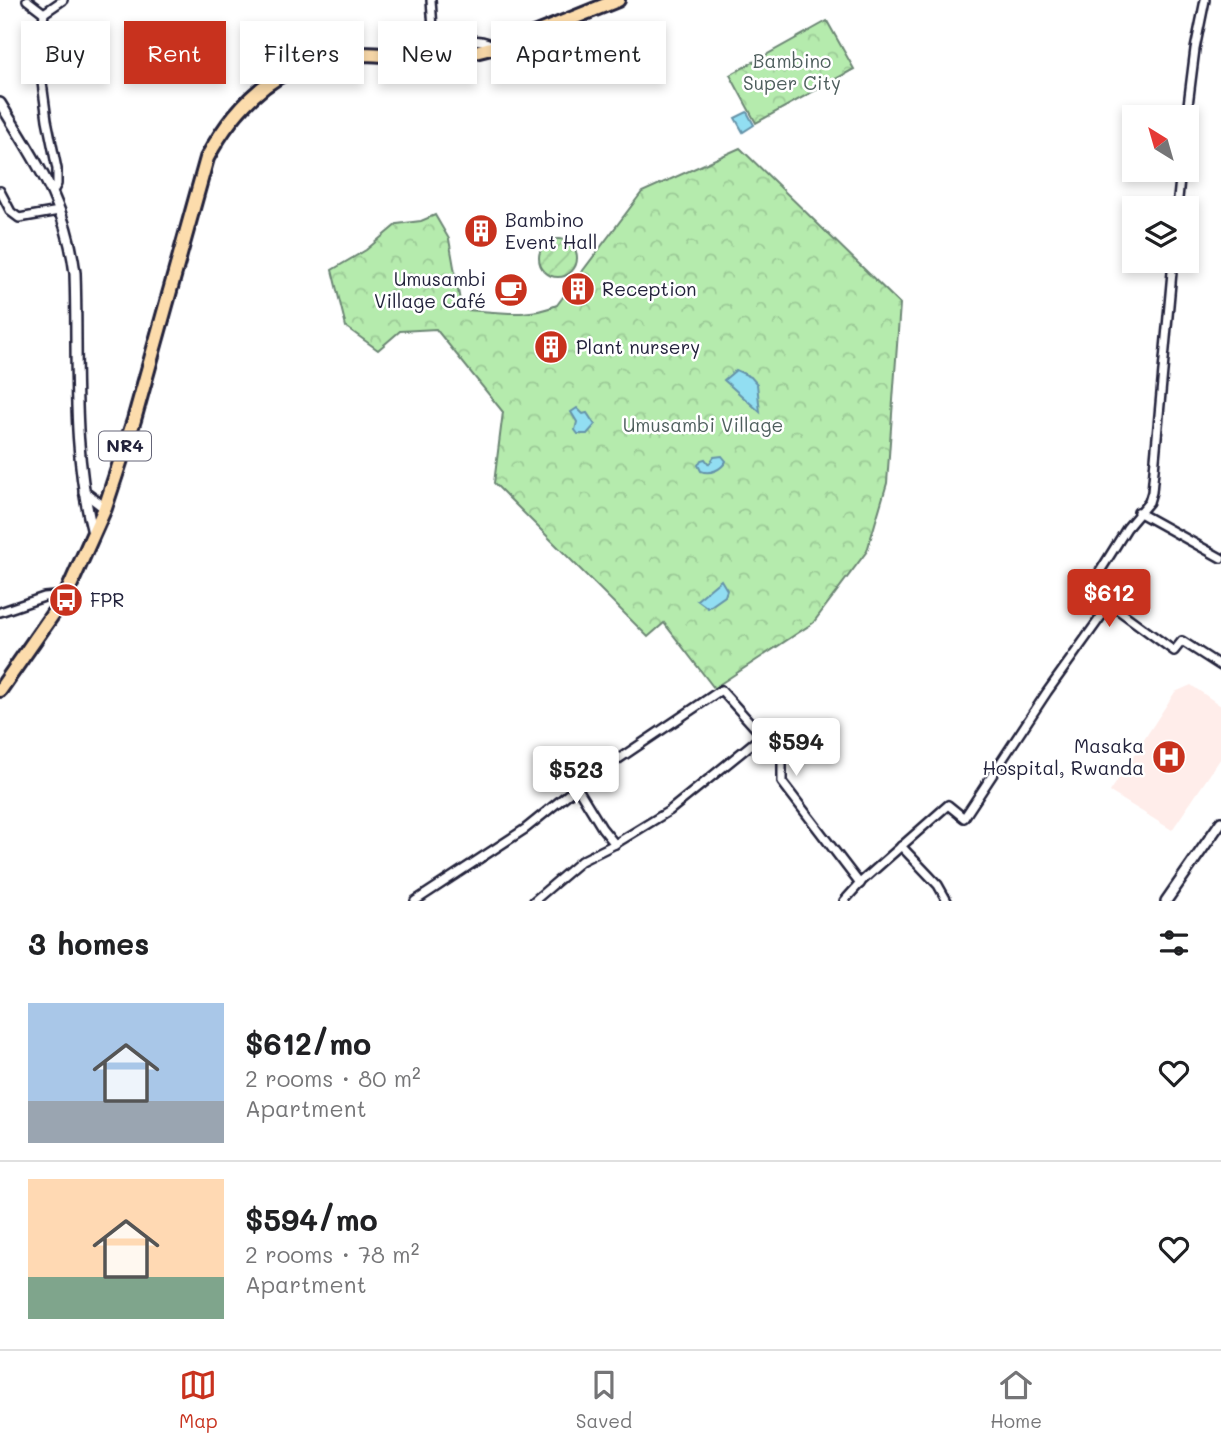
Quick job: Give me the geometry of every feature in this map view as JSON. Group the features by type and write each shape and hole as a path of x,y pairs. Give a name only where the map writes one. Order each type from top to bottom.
{"highway":[{"name":"NR4","path":"560,21 609,1"},
{"name":"NR4","path":"0,690 66,595 105,508 134,420 207,158 220,133 249,98 279,75 300,65 337,56 377,54 418,58 459,56 491,49"}],"street":[{"path":"27,0 44,13"},
{"path":"52,193 57,184 57,169 47,120 40,51 44,13 63,0"},
{"path":"431,0 434,43 477,40 491,44"},
{"path":"1188,105 1205,0"},
{"path":"0,103 34,155 52,193 70,242 75,273 78,411 84,492 94,535"},
{"path":"0,191 11,212 19,218 59,211"},
{"path":"1172,273 1152,492 1149,502 1138,512 1088,589 1174,651 1182,641 1221,666"},
{"path":"84,492 105,508"},
{"path":"1138,512 1221,558"},
{"path":"0,612 44,597 66,595"},
{"path":"844,901 947,805 964,818 1047,692 1110,604"},
{"path":"420,899 524,829 577,787 722,690 783,760 782,782 860,884"},
{"path":"534,901 581,861 669,811 763,735"},
{"path":"577,787 615,844"},
{"path":"1171,899 1221,822"},
{"path":"901,846 938,885 947,901"}],"shaded area":[{"path":"1191,685 1221,706 1221,758 1172,830 1110,792 1175,692"}],"green space":[{"name":"Bambino Super City","path":"827,21 854,69 756,123 730,75"},
{"name":"Umusambi Village","path":"740,148 900,304 887,483 867,551 813,623 714,688 664,623 648,637 494,483 503,412 436,329 400,331 378,350 346,327 332,270 366,250 397,224 421,221 435,215 449,239 460,301 467,310 513,313 546,309 557,305 642,192"},
{"path":"558,239 571,245 577,258 571,271 558,277 545,271 539,258 545,245"}],"water":[{"path":"747,112 754,125 743,132 735,118"},
{"path":"736,370 751,377 757,384 760,412 724,380"},
{"path":"577,408 583,414 587,413 595,425 587,434 578,434 575,430 577,422 571,412"},
{"path":"722,456 726,461 719,469 712,472 701,471 698,465 701,460 705,459 709,464 714,457"},
{"path":"721,580 727,590 725,596 708,608 697,600"}],"place":[{"name":"Bambino Event Hall","path":"481,231"},
{"name":"Reception","path":"578,289"},
{"name":"Umusambi Village Café","path":"511,290"},
{"name":"Plant nursery","path":"551,347"},
{"name":"FPR","path":"66,600"},
{"name":"Masaka Hospital, Rwanda","path":"1169,757"}]}
